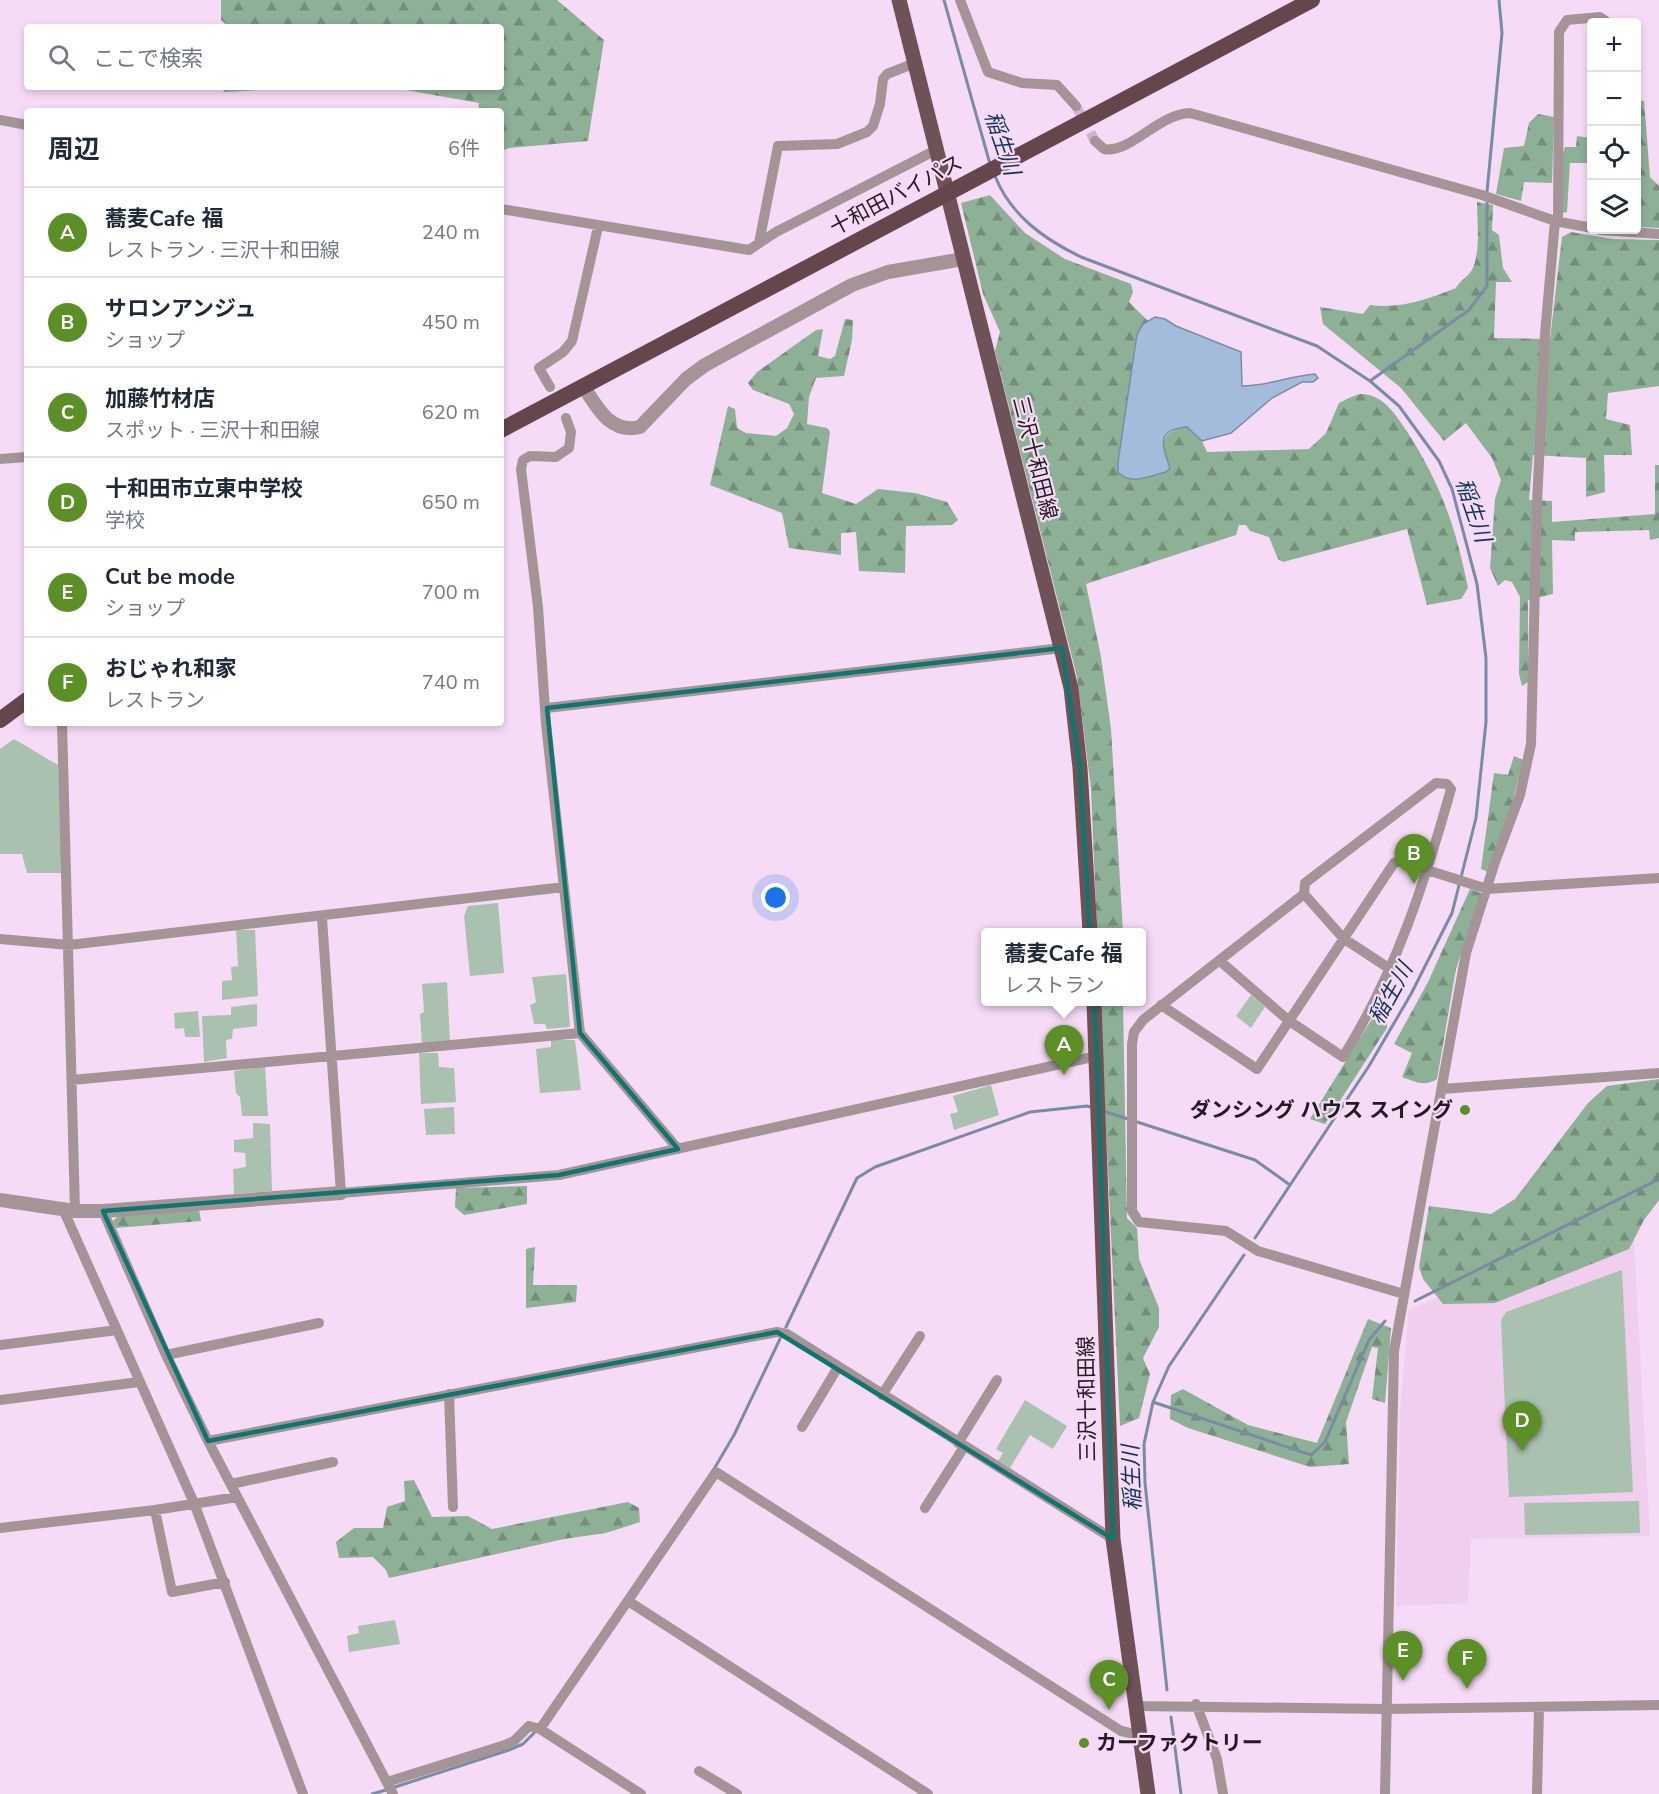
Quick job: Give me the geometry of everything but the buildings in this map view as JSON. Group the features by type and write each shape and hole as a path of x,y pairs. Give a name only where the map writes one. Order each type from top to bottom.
{"highway":[{"name":"十和田バイパス","path":"504,428 1312,0"},
{"path":"0,720 24,702"}],"main road":[{"name":"三沢十和田線","path":"899,0 1062,648 1077,729 1090,928"},
{"name":"三沢十和田線","path":"1094,1006 1113,1539 1134,1706 1148,1794"}],"street":[{"path":"960,0 988,72 1022,83 1057,86 1076,106"},
{"path":"1385,1794 1393,1373 1404,1294 1466,953 1520,795 1531,744 1537,493 1545,334 1557,221 1559,32 1567,20 1587,18"},
{"path":"759,243 778,146 837,144 867,132 873,126 880,104 883,79 887,74 915,63"},
{"path":"1095,141 1104,148 1121,148 1168,118 1190,113 1482,195 1557,221 1587,227"},
{"path":"0,120 24,124"},
{"path":"504,210 598,227 749,250 936,150"},
{"path":"550,387 539,368 563,352 572,340 598,227"},
{"path":"1641,233 1659,234"},
{"path":"584,387 613,424 622,429 640,427 649,421 686,379 705,365 852,285 888,272 963,259"},
{"path":"566,418 572,441 569,448 555,457 530,456 524,460 521,469 580,1032 678,1149"},
{"path":"0,459 24,456"},
{"path":"547,708 1062,648"},
{"path":"62,726 72,1080 69,1210 139,1382 194,1503 303,1794"},
{"path":"1220,961 1288,1020 1343,1057 1364,1023 1412,920 1451,789 1442,782 1436,783 1305,884 1304,894 1161,1005 1134,1032 1132,1044 1133,1217 1139,1222 1226,1231 1258,1251 1404,1294"},
{"path":"1161,1005 1257,1069 1394,863 1399,861 1486,890 1659,879"},
{"path":"0,939 69,945 322,918 564,887"},
{"path":"1304,894 1343,938 1390,969"},
{"path":"322,918 341,1193"},
{"path":"72,1080 580,1032"},
{"path":"0,1200 69,1210 103,1211 559,1175 1097,1056"},
{"path":"1442,1089 1659,1073"},
{"path":"103,1211 166,1355 208,1441 393,1794"},
{"path":"166,1355 319,1323"},
{"path":"0,1345 117,1330"},
{"path":"208,1441 777,1332 786,1334 1113,1539"},
{"path":"882,1395 920,1336"},
{"path":"801,1427 838,1367"},
{"path":"925,1508 997,1380"},
{"path":"0,1400 139,1382"},
{"path":"449,1394 453,1507"},
{"path":"231,1484 333,1462"},
{"path":"540,1729 716,1472 1121,1731 1139,1735"},
{"path":"0,1528 155,1510 237,1497"},
{"path":"155,1510 172,1592 225,1582"},
{"path":"628,1601 928,1794"},
{"path":"1196,1704 1217,1759 1223,1794"},
{"path":"1134,1706 1196,1704 1386,1709 1659,1706"},
{"path":"1537,1794 1539,1708"},
{"path":"387,1782 505,1745 529,1726 540,1729 641,1794"},
{"path":"699,1771 737,1794"}],"highlighted area":[{"path":"1062,648 1080,768 1097,1056 1113,1539 777,1332 208,1441 103,1211 559,1175 678,1149 580,1033 547,708"}],"shaded area":[{"path":"1623,1228 1634,1241 1650,1536 1471,1539 1468,1603 1396,1606 1400,1410 1409,1309"}],"green space":[{"path":"221,0 557,0 604,40 588,141 504,150 504,108 478,108 479,103 406,90 504,90 504,24 226,24 221,20"},
{"path":"223,90 258,90 224,92"},
{"path":"1641,101 1644,101 1650,177 1659,186 1659,228 1641,227"},
{"path":"1538,114 1554,117 1552,183 1524,182 1521,201 1496,194 1504,148 1524,146 1529,123"},
{"path":"1577,136 1587,137 1587,163 1570,163 1567,212 1561,213 1563,153 1565,147 1576,147"},
{"path":"990,195 1025,233 1065,259 1131,284 1133,292 1129,302 1148,321 1143,324 1118,462 1168,462 1163,449 1165,438 1179,428 1187,427 1202,441 1207,452 1309,449 1326,433 1339,403 1361,394 1376,397 1388,406 1406,430 1428,468 1452,525 1468,588 1461,599 1427,605 1407,529 1283,562 1278,559 1269,537 1250,531 1246,525 1239,525 1236,535 1086,584 1101,657 1111,729 1123,928 1097,928 1091,789 1077,677 995,351 1000,332 983,294 961,203"},
{"path":"1477,202 1493,205 1492,230 1499,235 1503,268 1512,282 1496,282 1494,338 1550,339 1562,237 1571,232 1613,239 1659,240 1659,386 1608,393 1606,419 1630,425 1632,455 1604,455 1605,492 1586,497 1586,458 1533,455 1529,500 1552,501 1552,522 1655,514 1655,465 1659,465 1659,538 1650,540 1649,530 1575,532 1575,541 1552,540 1553,594 1528,600 1528,682 1522,686 1519,674 1520,597 1512,582 1505,580 1498,586 1490,568 1495,499 1501,480 1492,458 1466,423 1444,441 1401,388 1323,324 1320,307 1363,314 1370,305 1393,306 1425,299 1456,288 1472,270 1477,255"},
{"path":"845,319 853,320 852,340 844,376 816,378 809,397 807,424 827,428 830,432 822,493 856,504 878,489 915,493 947,502 958,520 952,525 906,526 905,573 859,571 856,532 841,533 841,555 789,548 782,513 710,485 728,406 735,409 737,428 746,433 776,436 787,428 794,414 789,404 753,390 748,383 757,372 816,330 823,329 818,356 830,359 835,356"},
{"path":"14,739 58,765 62,873 27,873 22,854 0,854 0,749"},
{"path":"1514,756 1523,760 1513,800 1488,872 1481,869 1494,773 1508,775"},
{"path":"1470,889 1481,893 1456,969 1437,1079 1428,1083 1416,1082 1402,1077 1412,1053 1394,1044 1428,982"},
{"path":"498,903 504,973 470,976 464,916 468,906"},
{"path":"236,930 255,930 258,996 222,1000 222,981 232,980 231,967 238,966"},
{"path":"566,974 570,1027 547,1029 545,1024 534,1024 530,1005 536,1002 532,977"},
{"path":"447,982 450,1041 422,1044 420,1014 424,1012 422,984"},
{"path":"1251,995 1265,1007 1251,1028 1236,1016"},
{"path":"257,1004 257,1026 233,1029 232,1039 226,1040 227,1058 204,1062 202,1016 231,1015 231,1007"},
{"path":"1100,1006 1123,1006 1127,1218 1137,1228 1139,1259 1159,1308 1159,1327 1143,1358 1150,1374 1139,1418 1120,1426"},
{"path":"198,1011 200,1037 185,1037 184,1028 175,1029 174,1013"},
{"path":"1377,1016 1387,1024 1387,1028 1325,1124 1310,1119 1372,1019"},
{"path":"551,1040 575,1040 581,1090 540,1093 536,1049 551,1047"},
{"path":"419,1053 438,1053 439,1067 454,1068 456,1102 421,1104"},
{"path":"265,1066 268,1116 242,1116 240,1097 236,1093 234,1071"},
{"path":"1659,1079 1659,1200 1644,1220 1629,1249 1495,1303 1443,1304 1423,1279 1419,1267 1429,1206 1491,1214 1515,1199 1588,1103 1607,1086"},
{"path":"991,1085 999,1115 954,1130 950,1114 958,1112 953,1096"},
{"path":"454,1107 455,1134 426,1135 424,1109"},
{"path":"253,1123 270,1124 272,1191 234,1194 233,1169 246,1167 245,1153 234,1152 234,1140 253,1138"},
{"path":"527,1186 527,1204 464,1215 455,1207 456,1188"},
{"path":"199,1209 201,1221 116,1228 113,1221 118,1216"},
{"path":"535,1247 533,1285 577,1285 576,1302 526,1308 526,1249"},
{"path":"1622,1270 1633,1492 1509,1497 1501,1320 1506,1312"},
{"path":"1368,1319 1391,1328 1385,1403 1372,1399 1378,1348 1372,1347 1346,1422 1349,1464 1310,1467 1188,1428 1170,1419 1171,1395 1183,1389 1248,1425 1317,1443"},
{"path":"1025,1400 1067,1426 1053,1449 1030,1435 1010,1468 998,1461 1003,1453 996,1449"},
{"path":"414,1480 432,1517 468,1516 492,1529 628,1502 639,1508 640,1522 606,1533 564,1539 389,1578 386,1570 373,1557 339,1558 336,1542 354,1528 383,1528 387,1507 405,1501 404,1481"},
{"path":"1639,1501 1640,1533 1525,1535 1524,1503"},
{"path":"395,1620 400,1644 349,1652 347,1636 359,1633 358,1626"}],"water":[{"path":"1155,317 1165,319 1176,326 1241,352 1242,386 1315,374 1318,378 1313,382 1302,382 1272,398 1231,433 1202,441 1187,427 1169,432 1165,435 1164,446 1170,468 1166,472 1147,477 1128,478 1118,472 1118,462 1137,334 1143,324"}],"waterway":[{"name":"稲生川","path":"944,0 990,164"},
{"path":"1487,192 1502,33 1499,0"},
{"name":"稲生川","path":"995,176 1019,214 1030,225 1067,250 1317,346 1370,381 1399,406 1439,461 1452,489 1477,584 1486,658 1486,722 1476,818 1452,913 1411,994 1369,1066 1255,1238"},
{"path":"1370,381 1469,310 1487,286 1487,200"},
{"path":"786,1327 857,1178 875,1167 1030,1112 1087,1106 1094,1108"},
{"path":"1103,1111 1128,1119"},
{"path":"1134,1121 1255,1160 1290,1185"},
{"path":"1415,1301 1659,1179"},
{"name":"稲生川","path":"1167,1690 1145,1483 1144,1444 1153,1402 1169,1366 1244,1255"},
{"path":"1153,1402 1311,1455 1325,1442 1369,1340 1385,1321"},
{"path":"714,1469 734,1435 780,1339"},
{"name":"稲生川","path":"1171,1717 1181,1794"},
{"path":"395,1787 509,1750 523,1744 534,1733"},
{"path":"372,1794 386,1790"}],"tunnel":[{"path":"1076,106 1095,141"}],"place":[{"name":"サロンアンジュ","path":"1414,884"},
{"name":"蕎麦Cafe 福","path":"1064,1075"},
{"name":"ダンシング ハウス スイング","path":"1465,1110"},
{"name":"十和田市立東中学校","path":"1522,1451"},
{"name":"Cut be mode","path":"1403,1681"},
{"name":"おじゃれ和家","path":"1467,1689"},
{"name":"加藤竹材店","path":"1109,1710"},
{"name":"カーファクトリー","path":"1084,1743"}]}
